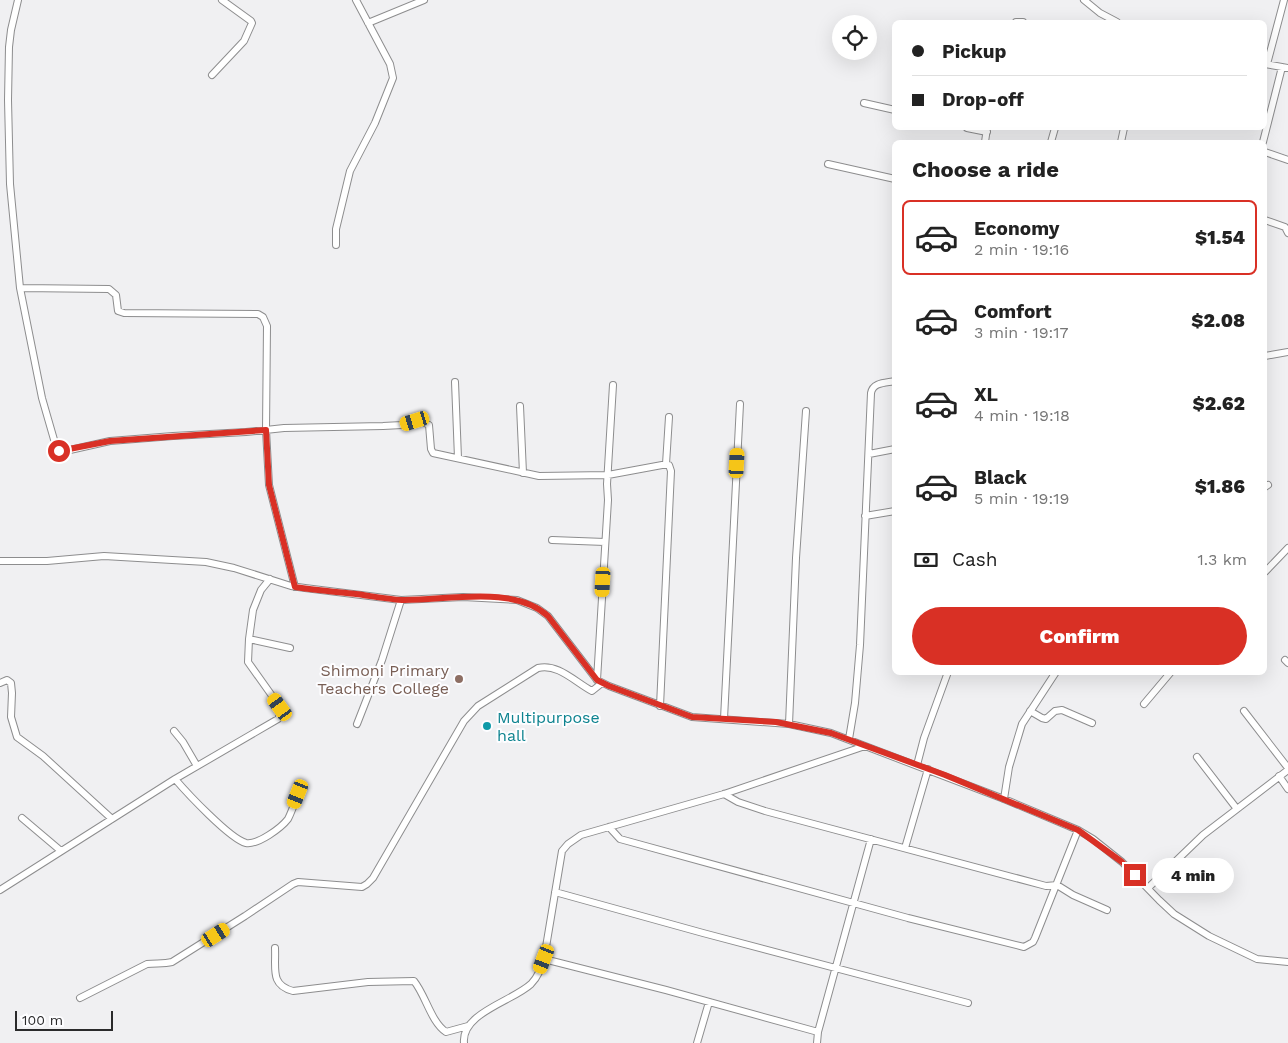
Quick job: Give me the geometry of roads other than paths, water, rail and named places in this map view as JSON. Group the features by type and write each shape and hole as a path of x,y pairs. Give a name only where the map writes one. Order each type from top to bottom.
{"street":[{"path":"18,0 11,30 8,100 10,184 20,288 42,398 56,449 59,451 110,441 317,427 402,425 419,420 429,426 433,453 523,473 547,476 608,476 666,464 671,467 671,471 660,706"},
{"path":"212,75 244,41 252,23 222,0"},
{"path":"336,245 336,229 350,171 375,124 392,78 390,64 356,0"},
{"path":"368,23 424,0"},
{"path":"1084,0 1100,13 1113,20"},
{"path":"1267,60 1284,0"},
{"path":"1267,64 1285,68 1267,122"},
{"path":"864,103 892,109"},
{"path":"1267,153 1288,160"},
{"path":"828,164 892,178"},
{"path":"1267,221 1287,229"},
{"path":"20,288 109,290 116,295 118,311 124,314 258,314 263,317 267,326 266,430 269,485 295,587"},
{"path":"1267,356 1288,354"},
{"path":"455,382 458,458"},
{"path":"849,739 855,703 860,645 872,388 879,384 892,382"},
{"path":"80,998 147,964 172,962 298,882 362,887 373,878 464,721 478,706 538,668 546,666 556,669 592,691 599,681 613,385"},
{"path":"724,719 740,404"},
{"path":"520,406 523,473"},
{"path":"789,724 796,558 806,411"},
{"path":"666,464 669,416"},
{"path":"869,454 892,450"},
{"path":"865,516 892,512"},
{"path":"552,540 605,542"},
{"path":"1267,570 1288,548"},
{"path":"0,561 47,561 104,556 177,560 216,564 295,587 401,600 486,597 506,598 528,604 548,616 599,681 692,717 789,724 831,733 1004,799 1078,830 1122,862 1174,914 1209,936 1257,959 1288,962"},
{"path":"0,890 175,779 280,716 280,707 249,665 249,639 256,600 270,579"},
{"path":"358,724 382,660 401,600"},
{"path":"249,639 290,648"},
{"path":"917,765 924,738 947,675"},
{"path":"1004,799 1009,767 1022,724 1054,675"},
{"path":"1144,704 1168,675"},
{"path":"0,683 7,680 11,683 11,717 17,737 42,756 112,819"},
{"path":"1030,711 1046,719 1055,711 1062,710 1092,723"},
{"path":"1148,888 1203,835 1288,769 1244,711"},
{"path":"174,732 183,742 197,766"},
{"path":"464,1043 463,1036 468,1026 480,1016 530,984 539,971 544,959 562,851 580,835 724,794 865,746"},
{"path":"1197,757 1237,809"},
{"path":"905,848 928,769"},
{"path":"1279,776 1288,789"},
{"path":"175,779 197,804 222,826 242,841 248,843 255,842 282,825 288,818 298,794"},
{"path":"724,794 730,799 747,805 871,839 1046,886 1057,885 1072,895 1107,910"},
{"path":"22,818 61,851"},
{"path":"609,827 620,839 1024,947 1033,942 1078,830"},
{"path":"818,1043 818,1032 871,839"},
{"path":"555,892 968,1003"},
{"path":"275,948 277,982 282,988 293,990 368,982 414,981 421,990 438,1027 446,1032 468,1026"},
{"path":"544,959 818,1032"},
{"path":"697,1043 709,1002"}],"place":[{"name":"Shimoni Primary Teachers College","path":"459,679"},
{"name":"Multipurpose hall","path":"487,726"}]}
